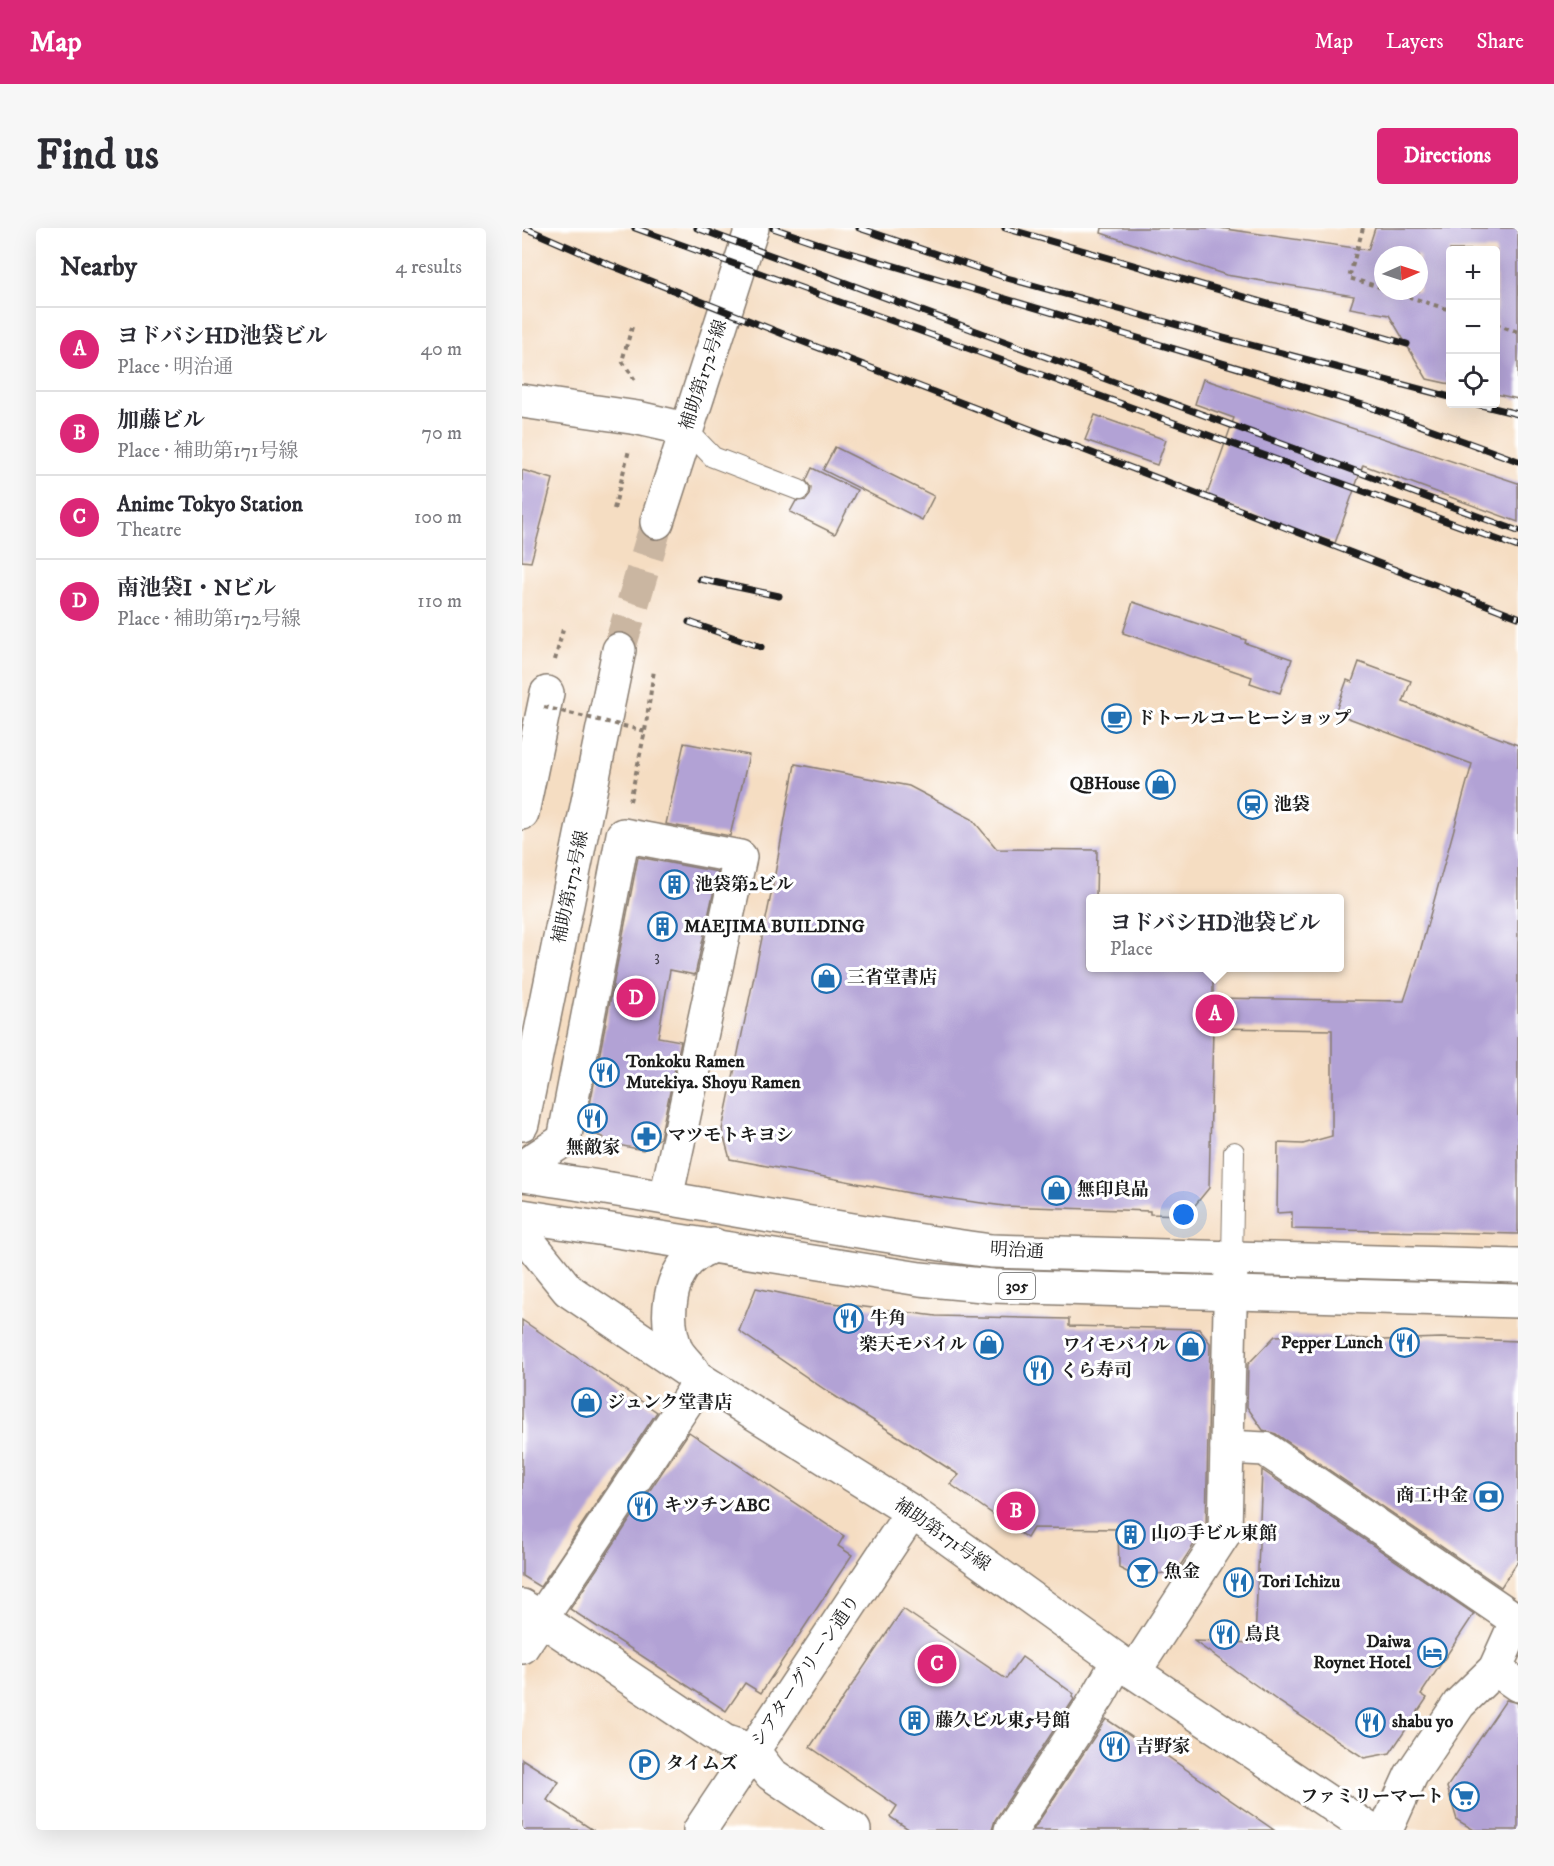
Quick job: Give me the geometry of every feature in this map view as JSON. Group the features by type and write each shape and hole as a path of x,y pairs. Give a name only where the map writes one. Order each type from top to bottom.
{"street":[{"name":"補助第172号線","path":"657,522 752,228"},
{"path":"522,401 638,418 686,429"},
{"name":"補助第172号線","path":"522,1124 619,650"},
{"path":"522,813 545,700"},
{"path":"522,1167 564,1140 623,836 740,856 666,1198"},
{"name":"明治通","path":"522,1175 920,1242 991,1251 1518,1266"},
{"name":"明治通","path":"522,1216 930,1280 993,1286 1518,1301"},
{"name":"補助第171号線","path":"522,1233 568,1290 701,1380 912,1512 1126,1666 1370,1830"},
{"path":"522,1647 532,1612 701,1380 676,1350 670,1321 670,1301 681,1271 696,1254 714,1245"},
{"path":"1011,1830 1099,1695 1126,1666 1225,1533 1232,1259"},
{"path":"1227,1447 1265,1449 1517,1619 1506,1677 1459,1704 1411,1775 1386,1830"},
{"name":"シアターグリーン通り","path":"700,1830 912,1512"},
{"path":"532,1612 724,1741 753,1750 771,1774 854,1830"}],"lane":[{"path":"686,429 713,457 798,490"},
{"path":"1232,1259 1234,1152"}],"path":[{"path":"1363,228 1349,278 1374,285"},
{"path":"1419,300 1446,309"},
{"path":"1500,325 1518,332"},
{"path":"632,327 622,361 638,385"},
{"path":"614,508 629,450"},
{"path":"623,836 645,731 654,670"},
{"path":"545,700 645,731"}],"building":[{"path":"1102,228 1219,228 1368,250 1375,228 1518,228 1518,399 1500,395 1500,246 1446,246 1446,383 1427,379 1389,315 1350,308 1354,296 1226,275 1101,233"},
{"path":"1203,379 1518,483 1518,522 1363,465 1335,543 1206,497 1234,418 1195,404"},
{"path":"1095,415 1166,440 1157,465 1085,440"},
{"path":"835,447 934,496 922,520 823,470"},
{"path":"812,468 857,490 835,534 790,512 796,501 806,500 810,495 811,488 806,481"},
{"path":"522,470 553,479 531,562 522,561"},
{"path":"1133,602 1246,640 1245,643 1292,659 1280,693 1250,683 1252,677 1123,633"},
{"path":"1359,662 1411,681 1403,702 1518,745 1518,1234 1292,1229 1292,1212 1277,1213 1278,1143 1303,1144 1332,1136 1332,1030 1213,1028 1209,1188 1187,1215 1150,1214 1150,1211 1004,1206 915,1194 730,1159 722,1130 773,885 795,764 909,786 972,819 997,849 1097,850 1096,894 1086,894 1086,972 1213,972 1213,998 1404,1001 1472,764 1335,713 1347,680 1352,682"},
{"path":"684,743 749,755 730,836 666,824"},
{"path":"638,857 718,872 695,975 670,970 658,1037 681,1041 660,1138 643,1150 603,1142 604,1138 585,1130"},
{"path":"756,1288 817,1301 936,1316 1069,1319 1069,1326 1199,1329 1210,1343 1206,1526 1176,1572 1135,1576 1119,1568 1118,1529 1033,1528 1027,1538 950,1484 959,1475 830,1393 739,1331"},
{"path":"522,1320 657,1412 540,1587 522,1576"},
{"path":"1275,1336 1383,1340 1441,1338 1518,1341 1518,1561 1501,1587 1276,1434 1263,1430 1247,1407 1248,1364"},
{"path":"689,1432 844,1536 838,1546 852,1555 761,1693 745,1683 726,1711 570,1609"},
{"path":"1262,1470 1474,1614 1421,1694 1427,1698 1390,1753 1364,1758 1278,1701 1194,1641 1255,1643"},
{"name":"藤久ビル東5号館","path":"903,1609 1006,1679 1022,1657 1074,1694 1072,1697 1074,1699 995,1820 992,1830 910,1830 890,1817 897,1806 810,1747"},
{"path":"1506,1700 1518,1703 1518,1830 1474,1830 1457,1820 1447,1787"},
{"path":"1106,1719 1159,1754 1161,1752 1274,1830 1033,1830"},
{"path":"522,1759 559,1782 547,1800 593,1830 522,1830"}],"tunnel":[{"path":"619,650 657,522"}],"railway":[{"path":"525,228 610,265 783,334 1518,617"},
{"path":"635,228 1518,547"},
{"path":"697,228 1518,531"},
{"path":"773,228 1370,407 1518,461"},
{"path":"859,228 1007,278 1446,396"},
{"path":"1005,228 1407,344"},
{"path":"1493,408 1518,414"},
{"path":"700,579 779,596"},
{"path":"689,622 761,647"}],"place":[{"name":"ドトールコーヒーショップ","path":"1116,719"},
{"name":"QBHouse","path":"1161,784"},
{"name":"池袋","path":"1253,805"},
{"name":"池袋第2ビル","path":"674,885"},
{"name":"MAEJIMA BUILDING","path":"663,927"},
{"name":"三省堂書店","path":"826,978"},
{"name":"南池袋I・Nビル","path":"636,998"},
{"name":"ヨドバシHD池袋ビル","path":"1215,1014"},
{"name":"Tonkoku Ramen Mutekiya. Shoyu Ramen","path":"605,1072"},
{"name":"無敵家","path":"593,1119"},
{"name":"マツモトキヨシ","path":"647,1136"},
{"name":"無印良品","path":"1056,1190"},
{"name":"牛角","path":"849,1319"},
{"name":"Pepper Lunch","path":"1404,1343"},
{"name":"楽天モバイル","path":"988,1345"},
{"name":"ワイモバイル","path":"1191,1346"},
{"name":"くら寿司","path":"1039,1371"},
{"name":"ジュンク堂書店","path":"586,1403"},
{"name":"商工中金","path":"1489,1496"},
{"name":"キツチンABC","path":"643,1506"},
{"name":"加藤ビル","path":"1016,1511"},
{"name":"山の手ビル東館","path":"1130,1534"},
{"name":"魚金","path":"1143,1572"},
{"name":"Tori Ichizu","path":"1238,1582"},
{"name":"鳥良","path":"1224,1635"},
{"name":"Daiwa Roynet Hotel","path":"1432,1652"},
{"name":"Anime Tokyo Station","path":"937,1664"},
{"name":"藤久ビル東5号館","path":"914,1721"},
{"name":"shabu yo","path":"1371,1722"},
{"name":"吉野家","path":"1115,1747"},
{"name":"タイムズ","path":"645,1764"},
{"name":"ファミリーマート","path":"1465,1797"}]}
